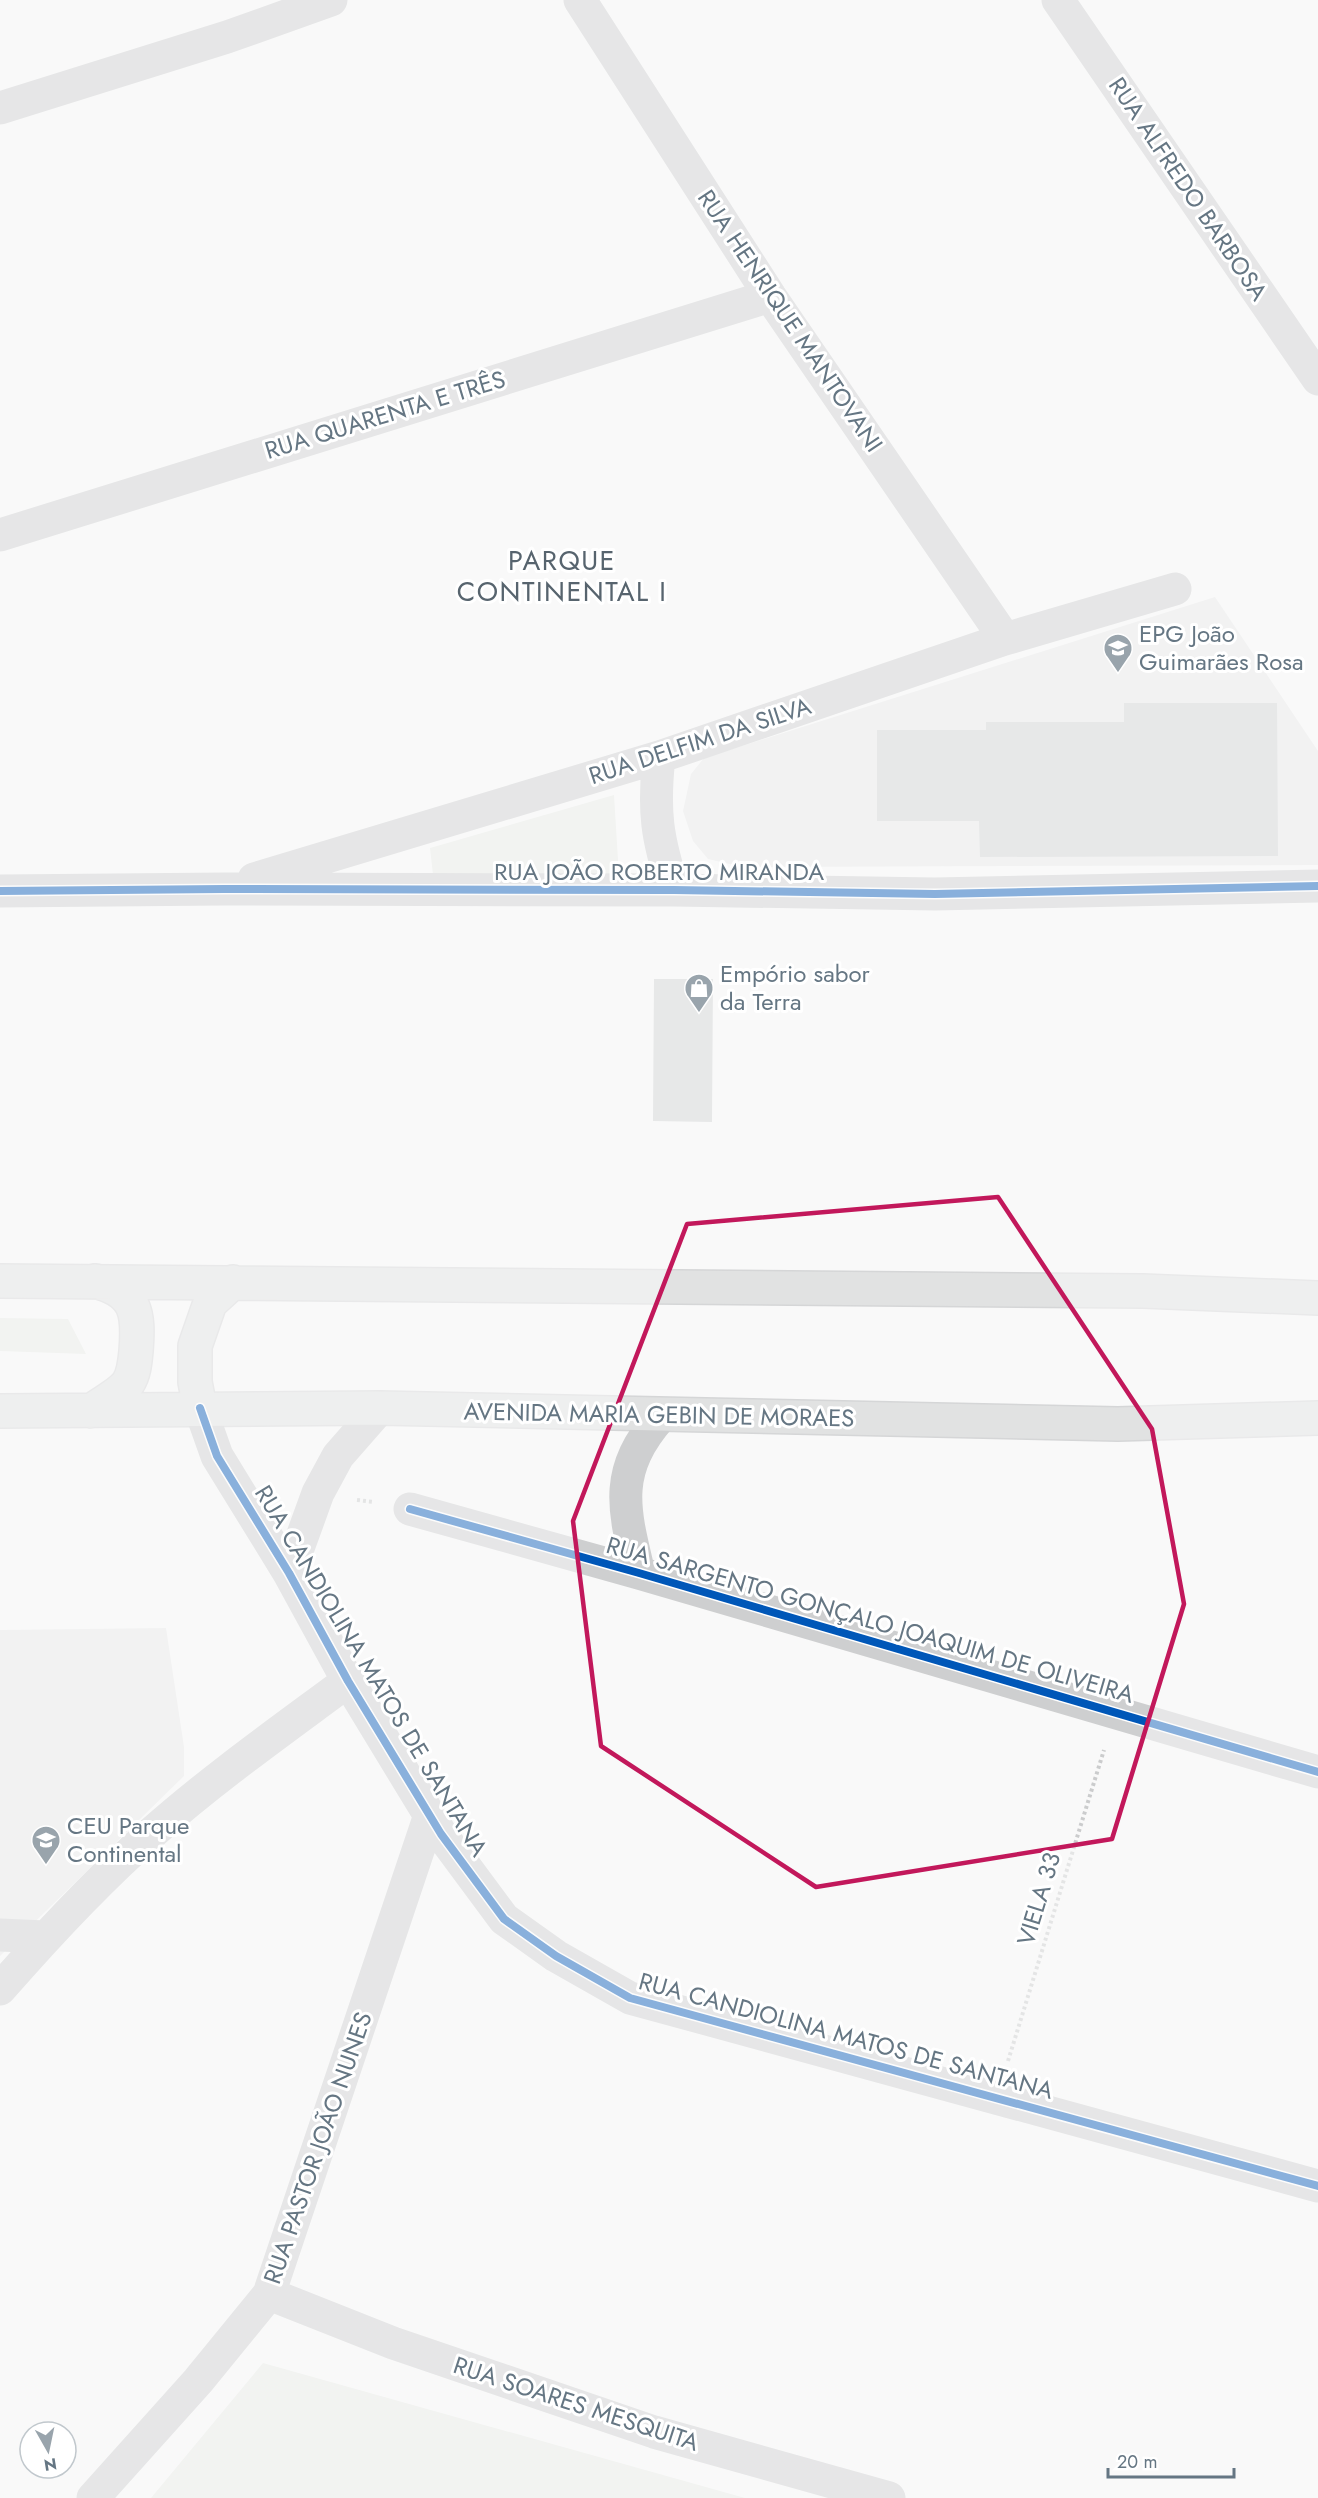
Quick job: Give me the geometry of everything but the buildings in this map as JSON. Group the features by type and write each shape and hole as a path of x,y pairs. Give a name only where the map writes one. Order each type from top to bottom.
{"main road":[{"path":"91,1411 128,1384 134,1367 138,1316 125,1295 109,1285 92,1280"},
{"path":"0,1281 92,1280 1143,1291 1318,1298"},
{"path":"200,1408 195,1382 195,1346 210,1303 233,1282"},
{"name":"AVENIDA MARIA GEBIN DE MORAES","path":"0,1411 380,1408 662,1416 1118,1424 1318,1418"}],"street":[{"path":"0,108 226,37 332,0"},
{"name":"RUA HENRIQUE MANTOVANI","path":"580,0 770,296 1005,639"},
{"name":"RUA ALFREDO BARBOSA","path":"1058,0 1318,379"},
{"name":"RUA QUARENTA E TRÊS","path":"0,535 770,296"},
{"name":"RUA DELFIM DA SILVA","path":"224,889 659,757 1005,639 1175,589"},
{"path":"659,757 654,798 660,848 674,890"},
{"name":"RUA JOÃO ROBERTO MIRANDA","path":"0,891 674,890 935,894 1318,886"},
{"name":"RUA CANDIOLINA MATOS DE SANTANA","path":"200,1408 217,1456 289,1573 348,1681 441,1834 504,1919 556,1956 630,1998 1318,2186"},
{"name":"RUA CANDIOLINA MATOS DE SANTANA","path":"289,1573 318,1493 338,1456 380,1408"},
{"path":"639,1573 629,1532 624,1488 636,1451 647,1432 662,1416"},
{"name":"RUA SARGENTO GONÇALO JOAQUIM DE OLIVEIRA","path":"410,1509 639,1573 1318,1772"},
{"path":"0,1989 45,1937 153,1832 256,1749 348,1681"},
{"name":"RUA PASTOR JOÃO NUNES","path":"93,2498 198,2380 268,2294 430,1815"},
{"path":"0,1935 45,1937"},
{"name":"RUA SOARES MESQUITA","path":"268,2294 393,2343 654,2433 889,2498"}],"path":[{"path":"318,1493 410,1509"}],"highlighted area":[{"path":"998,1197 1152,1429 1184,1604 1112,1839 816,1887 601,1746 573,1521 687,1224"}],"shaded area":[{"name":"EPG João Guimarães Rosa","path":"1215,597 1318,751 1318,865 743,867 708,859 693,841 683,811 691,774 704,758"},
{"path":"614,795 619,876 433,875 430,848"},
{"path":"0,1318 68,1319 86,1354 0,1351"},
{"name":"CEU Parque Continental","path":"166,1628 184,1747 184,1776 0,1956 0,1630"},
{"path":"263,2363 745,2498 151,2498"}],"cycle path":[{"path":"0,891 674,890 935,894 1318,886"},
{"path":"200,1408 217,1456 289,1573 348,1681 441,1834 504,1919 556,1956 630,1998 1318,2186"},
{"path":"410,1509 639,1573 1318,1772"}],"place":[{"name":"EPG João Guimarães Rosa","path":"1118,674"},
{"name":"Empório sabor da Terra","path":"699,1014"},
{"name":"CEU Parque Continental","path":"46,1866"}],"district":[{"name":"PARQUE CONTINENTAL I","path":"562,576"}]}
